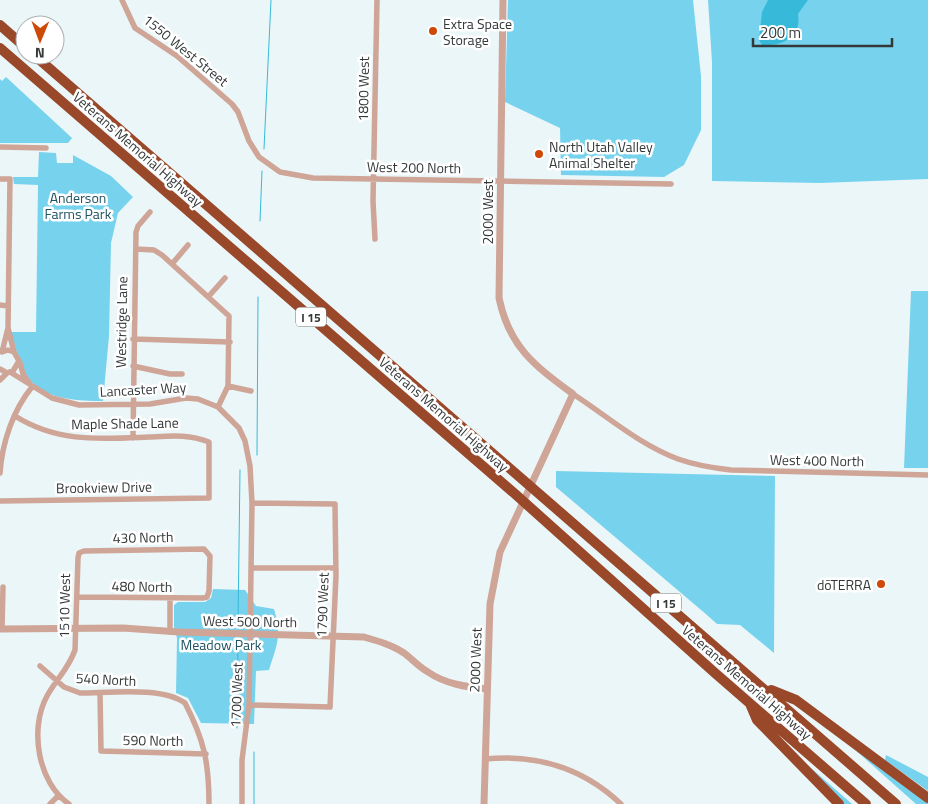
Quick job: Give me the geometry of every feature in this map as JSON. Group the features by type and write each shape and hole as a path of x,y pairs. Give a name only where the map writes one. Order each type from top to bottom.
{"highway":[{"path":"0,25 15,38"},
{"name":"Veterans Memorial Highway","path":"0,48 507,487 751,705 866,804"},
{"name":"Veterans Memorial Highway","path":"46,65 764,687 896,804"},
{"path":"764,687 796,700 928,798"},
{"path":"751,705 757,720 840,804"}],"street":[{"name":"1550 West Street","path":"122,0 136,28 177,56 228,99 238,112 254,151 270,165"},
{"name":"1800 West","path":"375,239 373,222 377,0"},
{"name":"2000 West","path":"484,804 491,590 500,552 573,394 532,363 512,337 502,313 499,298 503,0"},
{"path":"0,147 46,148"},
{"name":"West 200 North","path":"270,165 280,172 299,177 672,184"},
{"path":"0,179 10,179 8,328 14,352 23,374 32,388 23,398 15,416 4,450 0,473"},
{"name":"Westridge Lane","path":"133,438 133,339 137,229 150,212"},
{"path":"0,234 9,234"},
{"path":"172,264 188,246"},
{"path":"136,249 154,250 209,296 229,316 228,386 218,407"},
{"path":"209,296 225,278"},
{"path":"0,305 8,306"},
{"path":"8,328 1,353 14,352"},
{"path":"133,339 230,342"},
{"path":"0,380 18,367 19,361"},
{"path":"133,366 170,374 182,374"},
{"name":"Lancaster Way","path":"0,369 52,398 72,404 164,403 186,398 198,399 218,407 239,428 245,441 250,466"},
{"path":"228,386 251,391"},
{"name":"West 400 North","path":"573,394 651,446 679,459 706,467 731,470 928,475"},
{"name":"Maple Shade Lane","path":"15,416 39,429 69,438 133,438 180,435 209,442 209,498"},
{"name":"1700 West","path":"242,804 242,760 249,705 252,503 250,466"},
{"name":"Brookview Drive","path":"0,501 209,498"},
{"name":"1790 West","path":"249,705 330,707 336,568 335,504 252,503"},
{"name":"430 North","path":"79,553 84,551 204,549 208,551 209,591 207,597"},
{"name":"1510 West","path":"58,796 50,785 41,764 39,738 42,708 47,696 70,664 75,650 79,553"},
{"path":"251,568 336,568"},
{"path":"1,629 3,587"},
{"name":"480 North","path":"77,597 207,597"},
{"path":"170,598 170,632"},
{"name":"West 500 North","path":"1,629 123,628 170,632 364,637 386,643 403,652 429,673 462,687 487,689"},
{"name":"540 North","path":"40,666 71,691 162,694 178,698 185,702 194,720 206,754"},
{"name":"590 North","path":"100,693 100,750 206,754"},
{"path":"206,754 209,770 209,804"},
{"path":"485,759 530,759 559,766 589,778 621,804"},
{"path":"50,804 58,796 69,804"}],"green space":[{"path":"508,0 693,0 701,76 701,130 684,165 664,177 561,175 560,128 505,102"},
{"path":"708,0 928,0 928,179 820,183 712,181 712,62"},
{"path":"6,77 72,138 68,143 0,143 0,79 2,81"},
{"name":"Anderson Farms Park","path":"39,152 56,153 57,163 73,163 73,155 111,176 133,197 118,213 111,243 109,336 103,401 62,398 42,390 34,384 22,367 11,332 36,332 38,185 14,184 13,177 38,177"},
{"path":"911,291 928,291 928,468 904,468"},
{"path":"556,471 775,476 774,653 740,625 717,624 556,487"},
{"name":"Meadow Park","path":"213,589 245,590 256,606 274,609 278,627 278,640 269,670 256,671 254,724 201,723 188,698 176,693 177,638 174,627 174,605 178,602 205,602 211,598"},
{"path":"853,748 928,801 928,804 916,804"},
{"path":"886,755 928,777 928,791 885,760"},
{"path":"804,762 852,804 843,804"}],"shaded area":[{"path":"768,0 808,0 798,14 797,29 794,35 777,44 762,45 759,40 762,12"}],"waterway":[{"path":"264,149 271,0"},
{"path":"260,221 262,171"},
{"path":"257,455 258,297"},
{"path":"238,624 240,470"},
{"path":"237,728 238,644"},
{"path":"254,752 254,804"}],"place":[{"name":"Extra Space Storage","path":"433,31"},
{"name":"North Utah Valley Animal Shelter","path":"539,154"},
{"name":"dōTERRA","path":"881,584"}]}
